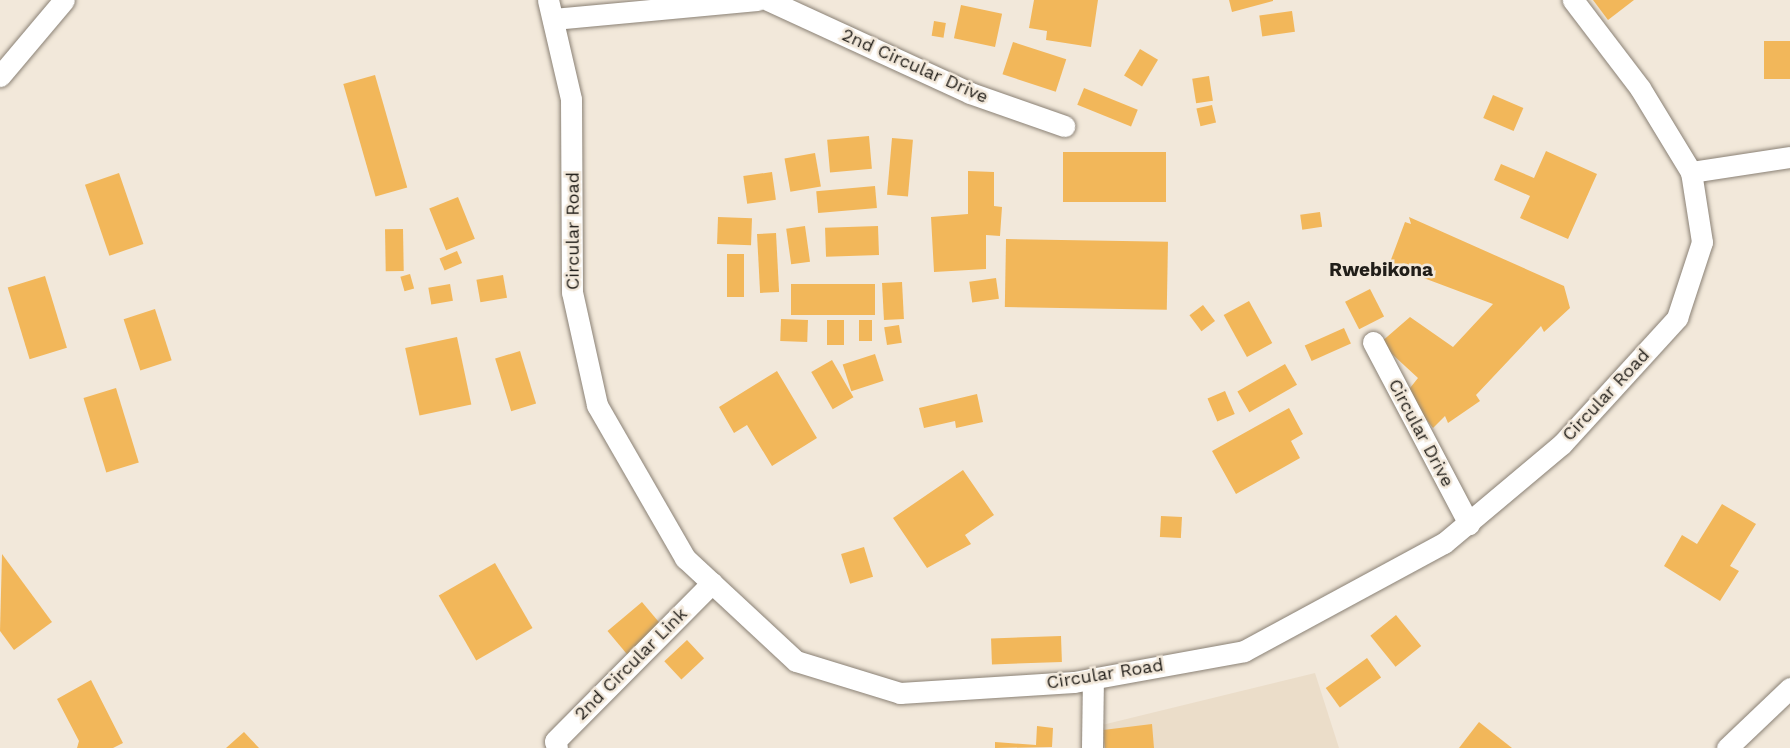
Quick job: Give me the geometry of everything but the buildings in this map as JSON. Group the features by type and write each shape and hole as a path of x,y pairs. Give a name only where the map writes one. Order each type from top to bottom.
{"street":[{"path":"0,76 64,0"},
{"path":"551,10 757,0"},
{"name":"2nd Circular Drive","path":"768,0 970,93 1064,126"},
{"name":"Circular Road","path":"551,10 571,99 572,292 597,405 685,558 796,660 900,694 1093,678 1244,651 1335,606 1469,524 1562,443 1677,318 1702,242 1691,172 1640,88 1573,0"},
{"path":"1691,172 1790,157"},
{"name":"Circular Drive","path":"1373,342 1469,524"},
{"name":"2nd Circular Link","path":"557,748 555,741 712,583"},
{"path":"1092,748 1093,678"},
{"path":"1727,748 1790,688"}],"shaded area":[{"path":"1315,673 1339,748 1101,748 1102,725"}],"district":[{"name":"Rwebikona","path":"1381,270"}]}
